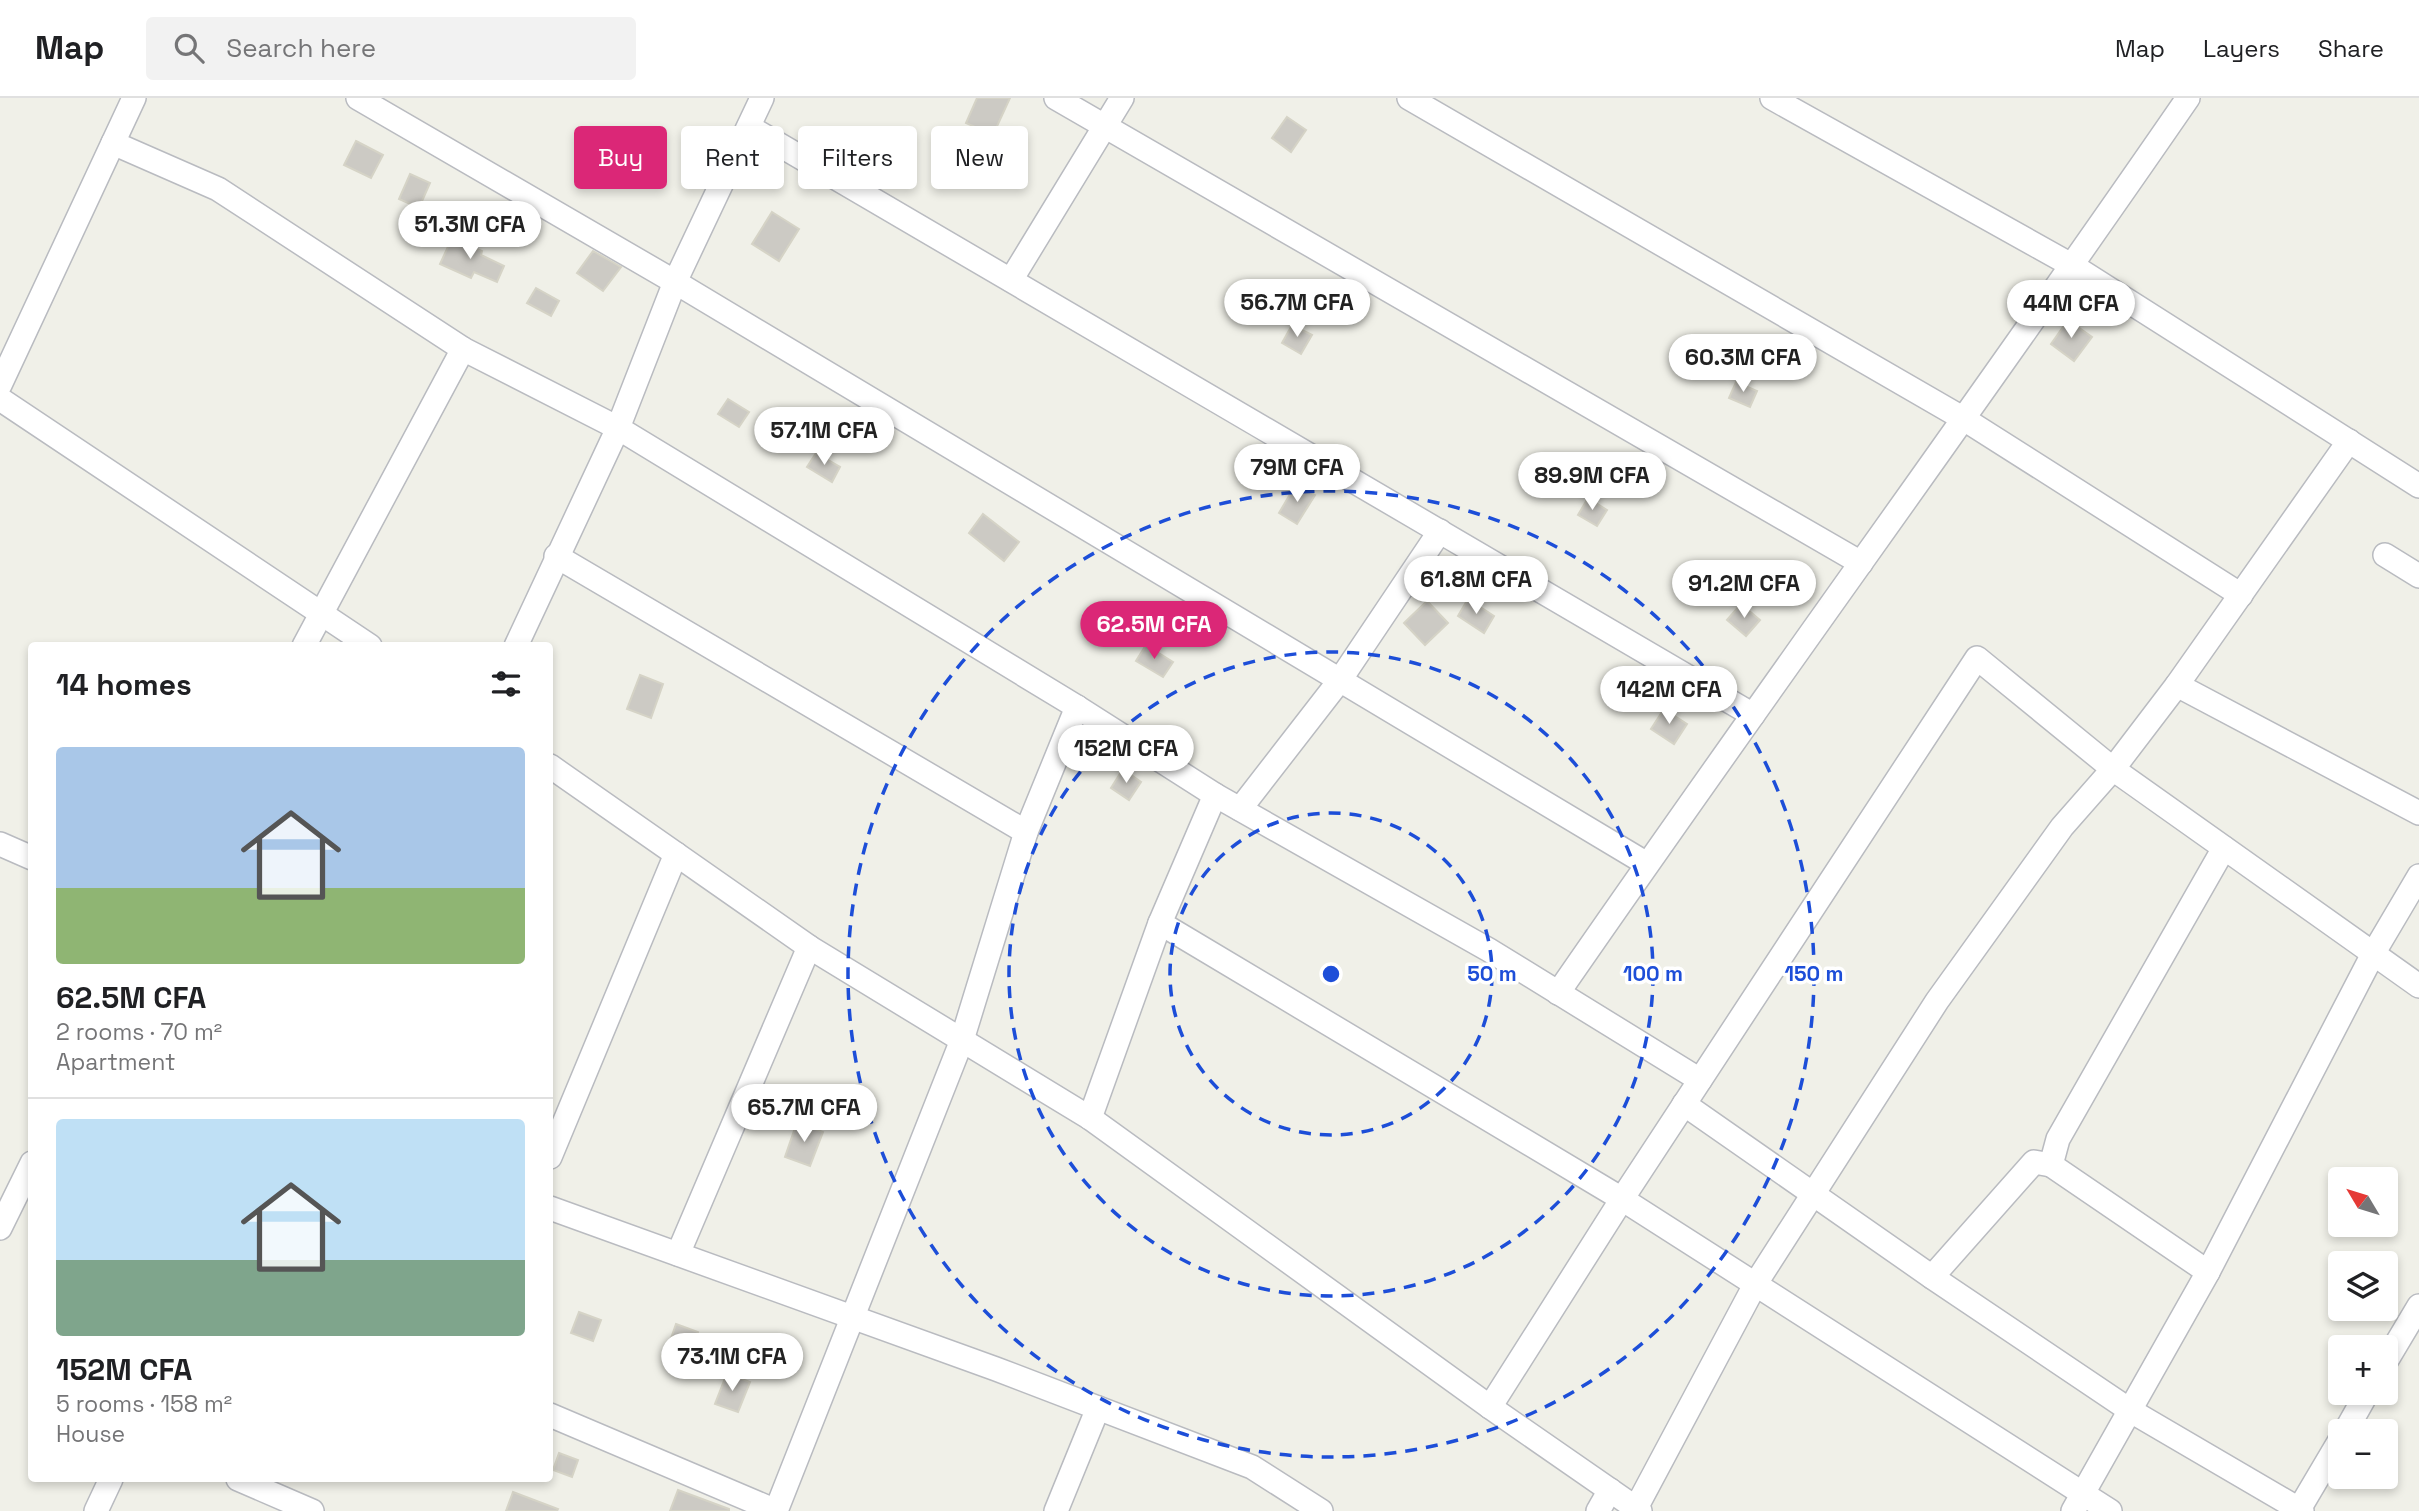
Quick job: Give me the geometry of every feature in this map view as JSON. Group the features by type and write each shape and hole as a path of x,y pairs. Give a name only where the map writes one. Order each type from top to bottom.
{"street":[{"path":"0,385 134,98"},
{"path":"359,98 676,282 1647,864"},
{"path":"749,126 762,98"},
{"path":"1056,98 1861,563"},
{"path":"1010,280 1122,98"},
{"path":"1409,98 1964,419 2241,595"},
{"path":"1772,98 2073,266 2419,486"},
{"path":"1558,993 2073,266 2188,98"},
{"path":"113,143 218,189 463,349 618,428 1077,707 1215,795 1489,950 1700,1080"},
{"path":"784,148 1753,715"},
{"path":"518,642 618,428 676,282 720,189"},
{"path":"306,642 463,349"},
{"path":"0,399 364,642"},
{"path":"553,768 809,947 1090,1118 1490,1407 1638,1510 1756,1283 1937,1001 2062,827 2113,769 2177,685 2349,441"},
{"path":"1240,809 1340,680 1440,531"},
{"path":"2385,555 2419,576"},
{"path":"556,556 1026,832"},
{"path":"1490,1407 1622,1199 1977,658 2113,769 2419,986"},
{"path":"2177,685 2419,813"},
{"path":"553,1416 776,1511 962,1040 1026,832 1077,707"},
{"path":"1090,1118 1160,923 1215,795"},
{"path":"0,844 28,856"},
{"path":"2051,1165 2058,1139 2224,848"},
{"path":"553,1150 676,854"},
{"path":"2078,1502 2208,1272 2373,954 2419,876"},
{"path":"1160,923 1622,1199 1756,1283 2078,1502 2110,1511"},
{"path":"678,1254 809,947"},
{"path":"1684,1104 1932,1277 2131,1411 2299,1510 2328,1460"},
{"path":"1932,1277 2034,1162 2051,1165 2208,1272"},
{"path":"0,1228 28,1170"},
{"path":"553,1209 1252,1467 1321,1511"},
{"path":"2398,1341 2419,1306"},
{"path":"1056,1511 1098,1408"},
{"path":"96,1511 110,1482"},
{"path":"245,1482 312,1511"},
{"path":"1598,1511 1610,1490"}],"building":[{"path":"977,98 1010,98 997,126 973,126 966,123"},
{"path":"1287,117 1306,130 1291,152 1272,138"},
{"path":"356,141 383,155 371,178 344,165"},
{"path":"410,174 430,183 419,208 399,199"},
{"path":"772,212 799,229 779,261 752,244"},
{"path":"452,238 482,251 481,255 504,266 497,282 474,272 471,278 440,264"},
{"path":"593,251 621,267 603,291 577,273"},
{"path":"536,288 559,301 551,316 527,303"},
{"path":"2068,320 2092,337 2074,361 2051,344"},
{"path":"1292,325 1312,335 1301,354 1282,343"},
{"path":"1736,382 1757,391 1750,407 1729,398"},
{"path":"728,399 749,412 739,427 718,414"},
{"path":"816,453 840,467 832,482 807,467"},
{"path":"1296,484 1315,495 1297,524 1279,513"},
{"path":"1588,498 1607,510 1597,526 1578,515"},
{"path":"983,514 1019,542 1004,561 969,533"},
{"path":"1468,599 1494,616 1484,633 1458,616"},
{"path":"1427,601 1448,623 1425,645 1404,623"},
{"path":"1741,604 1760,620 1746,636 1727,620"},
{"path":"1146,645 1173,662 1163,677 1136,661"},
{"path":"640,675 663,684 651,718 627,709"},
{"path":"1664,709 1687,724 1674,744 1651,729"},
{"path":"1123,769 1141,782 1129,800 1111,788"},
{"path":"797,1122 823,1132 810,1166 785,1157"},
{"path":"579,1312 601,1320 593,1341 571,1333"},
{"path":"676,1324 698,1332 690,1352 669,1344"},
{"path":"727,1373 750,1382 738,1412 715,1404"},
{"path":"559,1453 578,1460 572,1477 553,1470"},
{"path":"678,1490 729,1509 729,1511 670,1511"},
{"path":"513,1492 558,1509 506,1511"}]}
